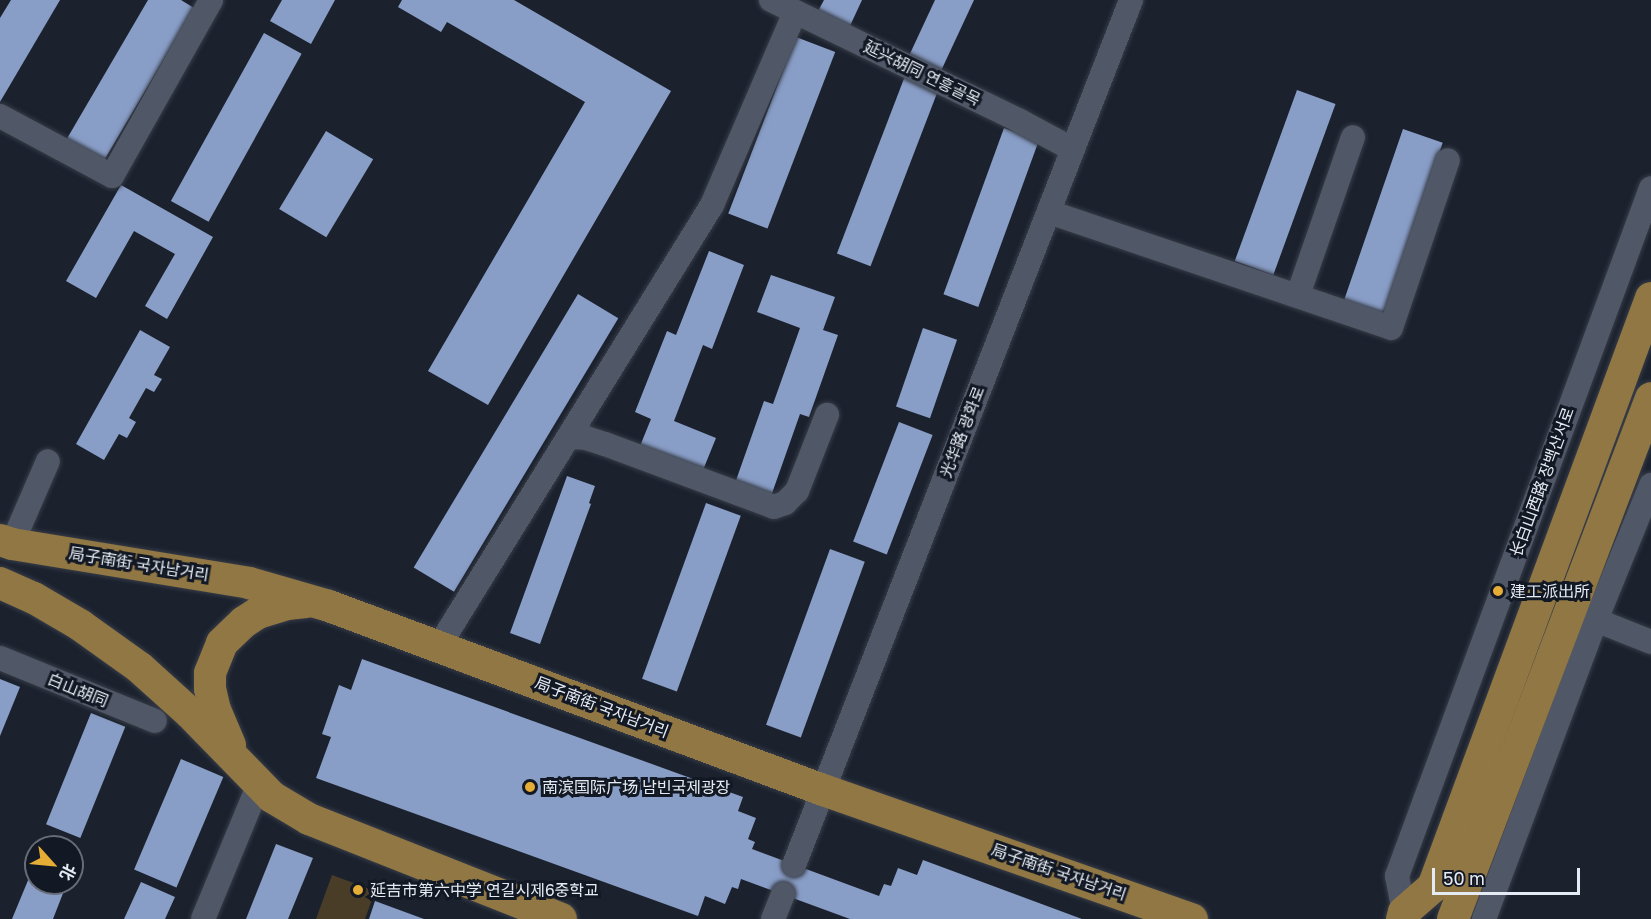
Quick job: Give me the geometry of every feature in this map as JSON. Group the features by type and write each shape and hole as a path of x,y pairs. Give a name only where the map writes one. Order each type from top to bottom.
{"main road":[{"name":"长白山西路 장백산서로","path":"1403,916 1433,886 1651,298"},
{"path":"1454,919 1651,398"},
{"name":"局子南街 국자남거리","path":"6,542 214,576 249,583 313,602 439,646 823,790 1192,919"},
{"path":"0,584 34,598 80,625 140,668 235,758 272,797 309,819 561,919"},
{"path":"235,758 215,710 210,689 210,674 216,656 232,632 258,613 286,604 313,602"}],"street":[{"name":"延兴胡同 연흥골목","path":"771,0 1020,121 1072,149"},
{"name":"光华路 광화로","path":"794,865 1131,0"},
{"path":"0,116 112,176 205,2"},
{"path":"439,646 712,205 795,12"},
{"path":"1298,296 1353,137"},
{"path":"1049,212 1391,328 1448,160"},
{"name":"长白山西路 장백산서로","path":"1403,916 1396,876 1651,188"},
{"path":"569,437 586,438 605,444 774,507 785,504 797,491 827,415"},
{"path":"6,542 48,461"},
{"path":"1484,919 1596,620 1651,485"},
{"path":"1596,620 1651,642"},
{"name":"白山胡同","path":"0,658 156,721"},
{"path":"203,919 259,784"},
{"path":"773,919 783,894"}],"shaded area":[{"path":"332,875 375,891 365,919 316,919"}],"building":[{"path":"11,0 60,0 0,102 0,18"},
{"path":"148,0 181,0 194,8 102,164 65,142"},
{"path":"282,0 335,0 311,44 270,21"},
{"path":"402,0 514,0 671,91 488,405 428,371 585,102 447,22 441,32 398,7"},
{"path":"824,0 862,0 849,28 817,13"},
{"path":"935,0 974,0 940,73 908,58"},
{"path":"264,33 302,54 209,222 171,201"},
{"path":"796,37 835,52 767,228 728,213"},
{"path":"905,76 939,89 871,266 837,253"},
{"path":"1297,90 1336,104 1273,275 1235,261"},
{"path":"1004,128 1039,141 978,307 943,294"},
{"path":"1403,129 1443,143 1383,316 1343,302"},
{"path":"326,131 373,159 326,237 279,209"},
{"path":"121,185 213,237 167,319 145,306 175,254 134,231 96,298 66,281"},
{"path":"709,251 744,265 712,349 703,345 674,421 716,438 701,475 638,451 651,419 635,412 667,331 676,335"},
{"path":"771,275 835,297 823,330 838,335 809,417 800,414 770,499 734,486 764,401 773,404 800,328 757,312"},
{"path":"578,294 618,318 454,592 414,567"},
{"path":"923,328 957,340 930,418 896,406"},
{"path":"140,330 170,347 154,375 162,379 154,392 146,388 129,418 136,422 127,438 119,434 104,460 76,444"},
{"path":"899,422 933,435 887,554 853,541"},
{"path":"567,476 595,486 589,503 591,504 540,644 510,633"},
{"path":"706,503 741,516 677,691 642,679"},
{"path":"830,549 865,562 801,737 766,725"},
{"name":"南滨国际广场 남빈국제광장","path":"362,659 743,797 738,811 756,818 748,839 755,842 752,849 879,896 884,884 891,886 898,868 917,875 923,860 1082,919 850,919 741,879 738,889 732,887 725,904 705,896 698,916 316,778 331,737 322,734 339,685 351,690"},
{"path":"0,679 20,687 0,736"},
{"path":"91,713 125,727 82,835 73,835 46,824"},
{"path":"181,759 223,777 176,887 134,869"},
{"path":"276,844 313,858 288,919 246,919"},
{"path":"141,882 175,897 165,919 124,919"},
{"path":"24,890 24,895 62,895 53,919 12,919"},
{"path":"375,901 424,919 369,919"}],"place":[{"name":"建工派出所","path":"1498,591"},
{"name":"南滨国际广场 남빈국제광장","path":"530,787"},
{"name":"延吉市第六中学 연길시제6중학교","path":"358,890"}]}
